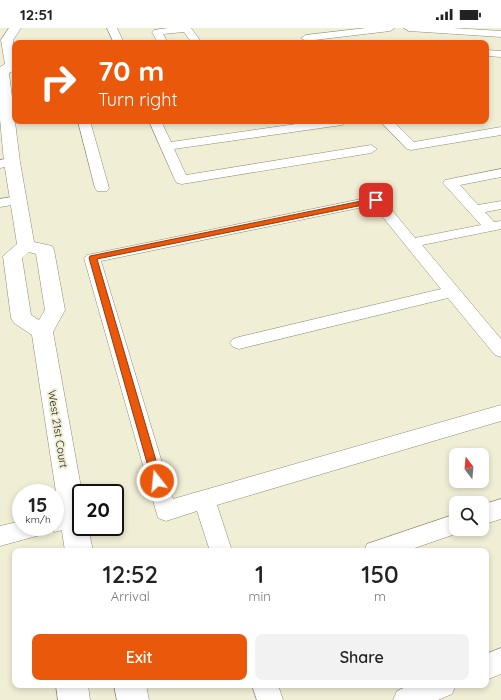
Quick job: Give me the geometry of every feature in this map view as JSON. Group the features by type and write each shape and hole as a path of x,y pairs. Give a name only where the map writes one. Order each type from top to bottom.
{"street":[{"path":"15,28 7,40 12,66 1,72 12,121 6,163 18,200 26,246"},
{"path":"26,246 44,250 50,280 55,310 42,332 21,318 12,256 26,246"},
{"name":"West 21st Court","path":"42,332 60,484"},
{"name":"West 21st Court","path":"64,520 78,548"},
{"path":"72,688 74,700"},
{"path":"131,688 133,700"}],"lane":[{"path":"112,28 118,40"},
{"path":"161,40 157,32 187,28 195,40"},
{"path":"306,38 390,28"},
{"path":"409,28 501,34"},
{"path":"346,33 352,40"},
{"path":"489,53 501,54"},
{"path":"85,124 102,188"},
{"path":"157,124 182,180 371,150"},
{"path":"167,146 321,124"},
{"path":"389,124 411,146 501,131"},
{"path":"496,226 475,210 450,183 501,174"},
{"path":"0,203 18,200"},
{"path":"501,350 376,200 92,258 166,511 501,413"},
{"path":"475,210 501,205"},
{"path":"412,243 496,226"},
{"path":"239,343 452,292"},
{"path":"204,500 220,548"},
{"path":"489,513 501,509"},
{"path":"384,548 449,526"},
{"path":"0,536 12,533"},
{"path":"489,666 501,661"},
{"path":"266,688 270,700"},
{"path":"406,700 436,688"}],"route":[{"path":"157,481 92,258 376,200"}]}
